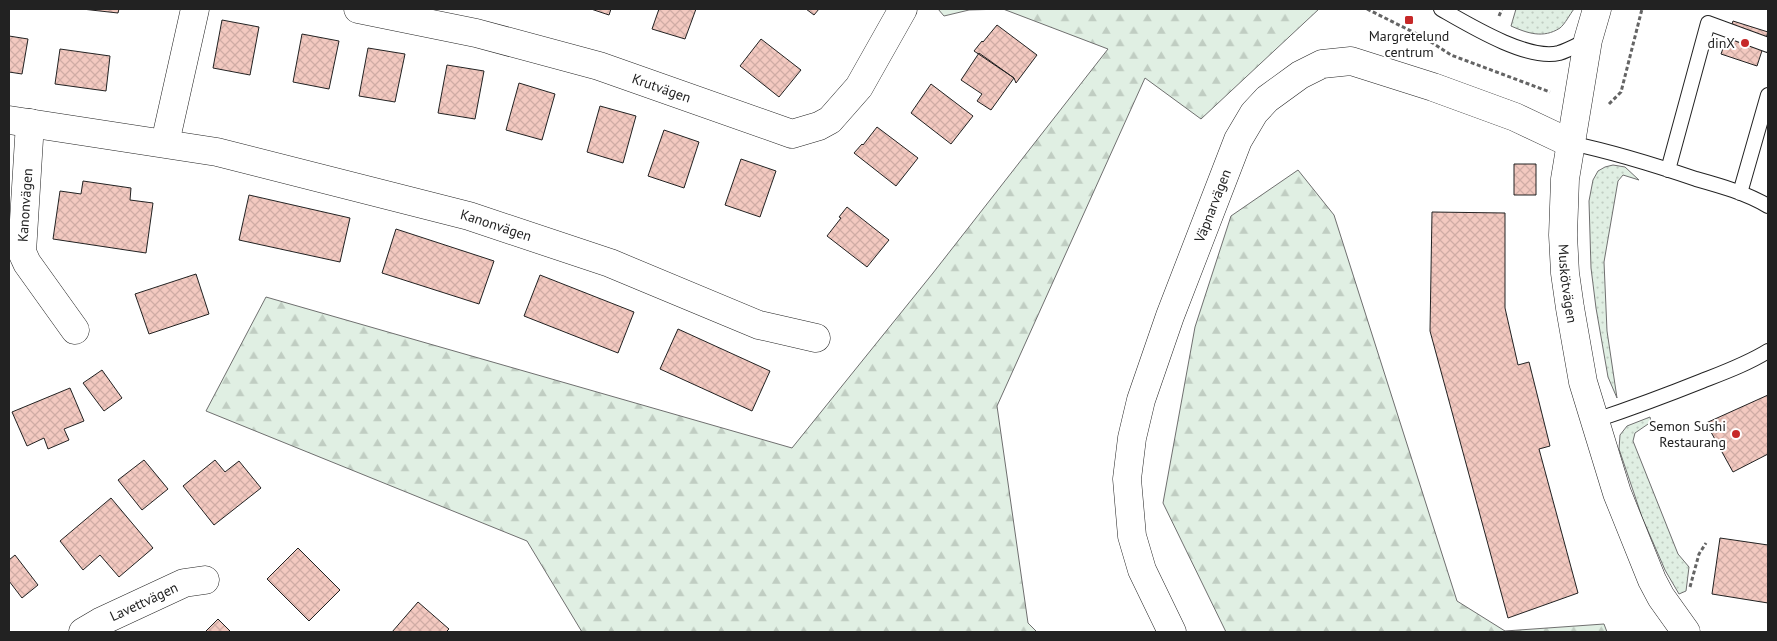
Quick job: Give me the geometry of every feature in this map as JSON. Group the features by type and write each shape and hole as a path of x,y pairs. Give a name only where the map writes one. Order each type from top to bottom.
{"street":[{"path":"164,143 195,9"},
{"name":"Krutvägen","path":"358,9 476,33 599,66 792,134 819,126 830,120 858,87 903,9"},
{"name":"Muskötvägen","path":"1597,9 1588,40 1565,179 1563,235 1565,273 1583,382 1617,493 1644,562 1661,597 1683,628"},
{"name":"Väpnarvägen","path":"1172,632 1142,570 1132,536 1127,479 1132,438 1141,400 1170,316 1238,140 1254,113 1267,99 1300,75 1322,64 1351,61 1488,107 1570,143"},
{"name":"Kanonvägen","path":"75,330 27,263 22,252 20,121 217,152 469,216 610,263 759,325 816,338"},
{"name":"Lavettvägen","path":"83,632 184,582 205,580"}],"lane":[{"path":"1441,9 1528,52 1560,53 1588,40"},
{"path":"1668,170 1708,22 1768,45"},
{"path":"1740,193 1768,95"},
{"path":"1570,143 1611,152 1668,170 1752,197 1768,206"},
{"path":"1596,420 1752,361 1768,351"}],"path":[{"path":"1683,628 1699,554 1706,543"}],"green space":[{"path":"938,9 1003,9 969,10 944,16"},
{"path":"1003,9 1319,9 1201,119 1145,78 997,406 1028,623 1037,632 582,632 527,541 206,411 266,297 792,448 933,273 1108,49"},
{"path":"1516,9 1574,9 1560,28 1547,33 1535,34 1511,26"},
{"path":"1613,165 1625,167 1639,180 1623,175 1618,181 1604,262 1607,331 1617,398 1608,377 1596,308 1591,268 1589,201 1593,180 1598,171"},
{"path":"1298,170 1334,215 1457,601 1505,631 1604,624 1607,632 1226,632 1163,503 1195,327 1231,216"},
{"path":"1650,417 1651,422 1635,433 1633,441 1678,554 1689,567 1686,591 1679,594 1665,570 1642,517 1619,449 1620,435 1627,426"}],"building":[{"path":"82,9 119,9 118,13"},
{"path":"591,9 611,9 609,15"},
{"path":"659,9 696,9 685,39 652,29"},
{"path":"806,9 819,9 814,15"},
{"path":"222,20 259,27 250,75 213,68"},
{"name":"dinX","path":"1733,21 1768,32 1757,66 1721,54"},
{"path":"997,25 1037,55 1016,83 1014,78 974,51"},
{"path":"302,34 339,41 329,89 293,82"},
{"path":"9,36 28,39 22,74 9,72"},
{"path":"761,39 801,70 779,97 740,66"},
{"path":"368,48 405,54 395,102 359,96"},
{"path":"60,49 110,56 106,91 55,84"},
{"path":"979,53 1014,78 991,110 977,101 982,94 961,80"},
{"path":"447,65 484,71 475,119 438,113"},
{"path":"519,83 555,94 542,140 506,130"},
{"path":"931,84 973,116 951,144 911,113"},
{"path":"600,106 636,116 623,163 587,152"},
{"path":"877,127 918,158 896,186 854,153"},
{"path":"664,130 699,142 684,188 648,176"},
{"path":"741,159 776,171 760,217 725,205"},
{"path":"1514,164 1536,164 1536,195 1514,195"},
{"path":"83,181 131,188 130,200 153,203 146,253 53,239 60,191 81,194"},
{"path":"249,195 350,218 340,262 239,240"},
{"path":"847,207 889,240 867,267 827,236"},
{"path":"1432,212 1505,213 1505,308 1518,365 1529,362 1550,446 1539,449 1578,593 1508,618 1430,331"},
{"path":"396,229 494,261 479,304 382,273"},
{"path":"196,274 209,314 149,334 135,294"},
{"path":"540,275 634,312 618,353 524,316"},
{"path":"678,329 770,371 752,411 660,369"},
{"path":"102,370 122,398 104,411 83,383"},
{"path":"70,388 84,421 64,429 69,440 48,449 44,438 27,446 12,412"},
{"path":"1768,395 1768,454 1733,472 1706,423"},
{"path":"144,460 168,489 142,510 118,480"},
{"path":"215,460 225,472 239,461 261,488 214,525 183,486"},
{"path":"111,498 153,548 119,577 100,555 83,570 60,541"},
{"path":"1720,538 1768,545 1768,603 1712,594"},
{"path":"298,548 340,590 309,621 267,579"},
{"path":"15,555 38,585 22,598 9,581 9,560"},
{"path":"418,602 449,629 446,632 392,632"},
{"path":"218,619 231,632 205,632"}],"place":[{"name":"Margretelund centrum","path":"1409,20"},
{"name":"dinX","path":"1745,43"},
{"name":"Semon Sushi Restaurang","path":"1736,434"}]}
